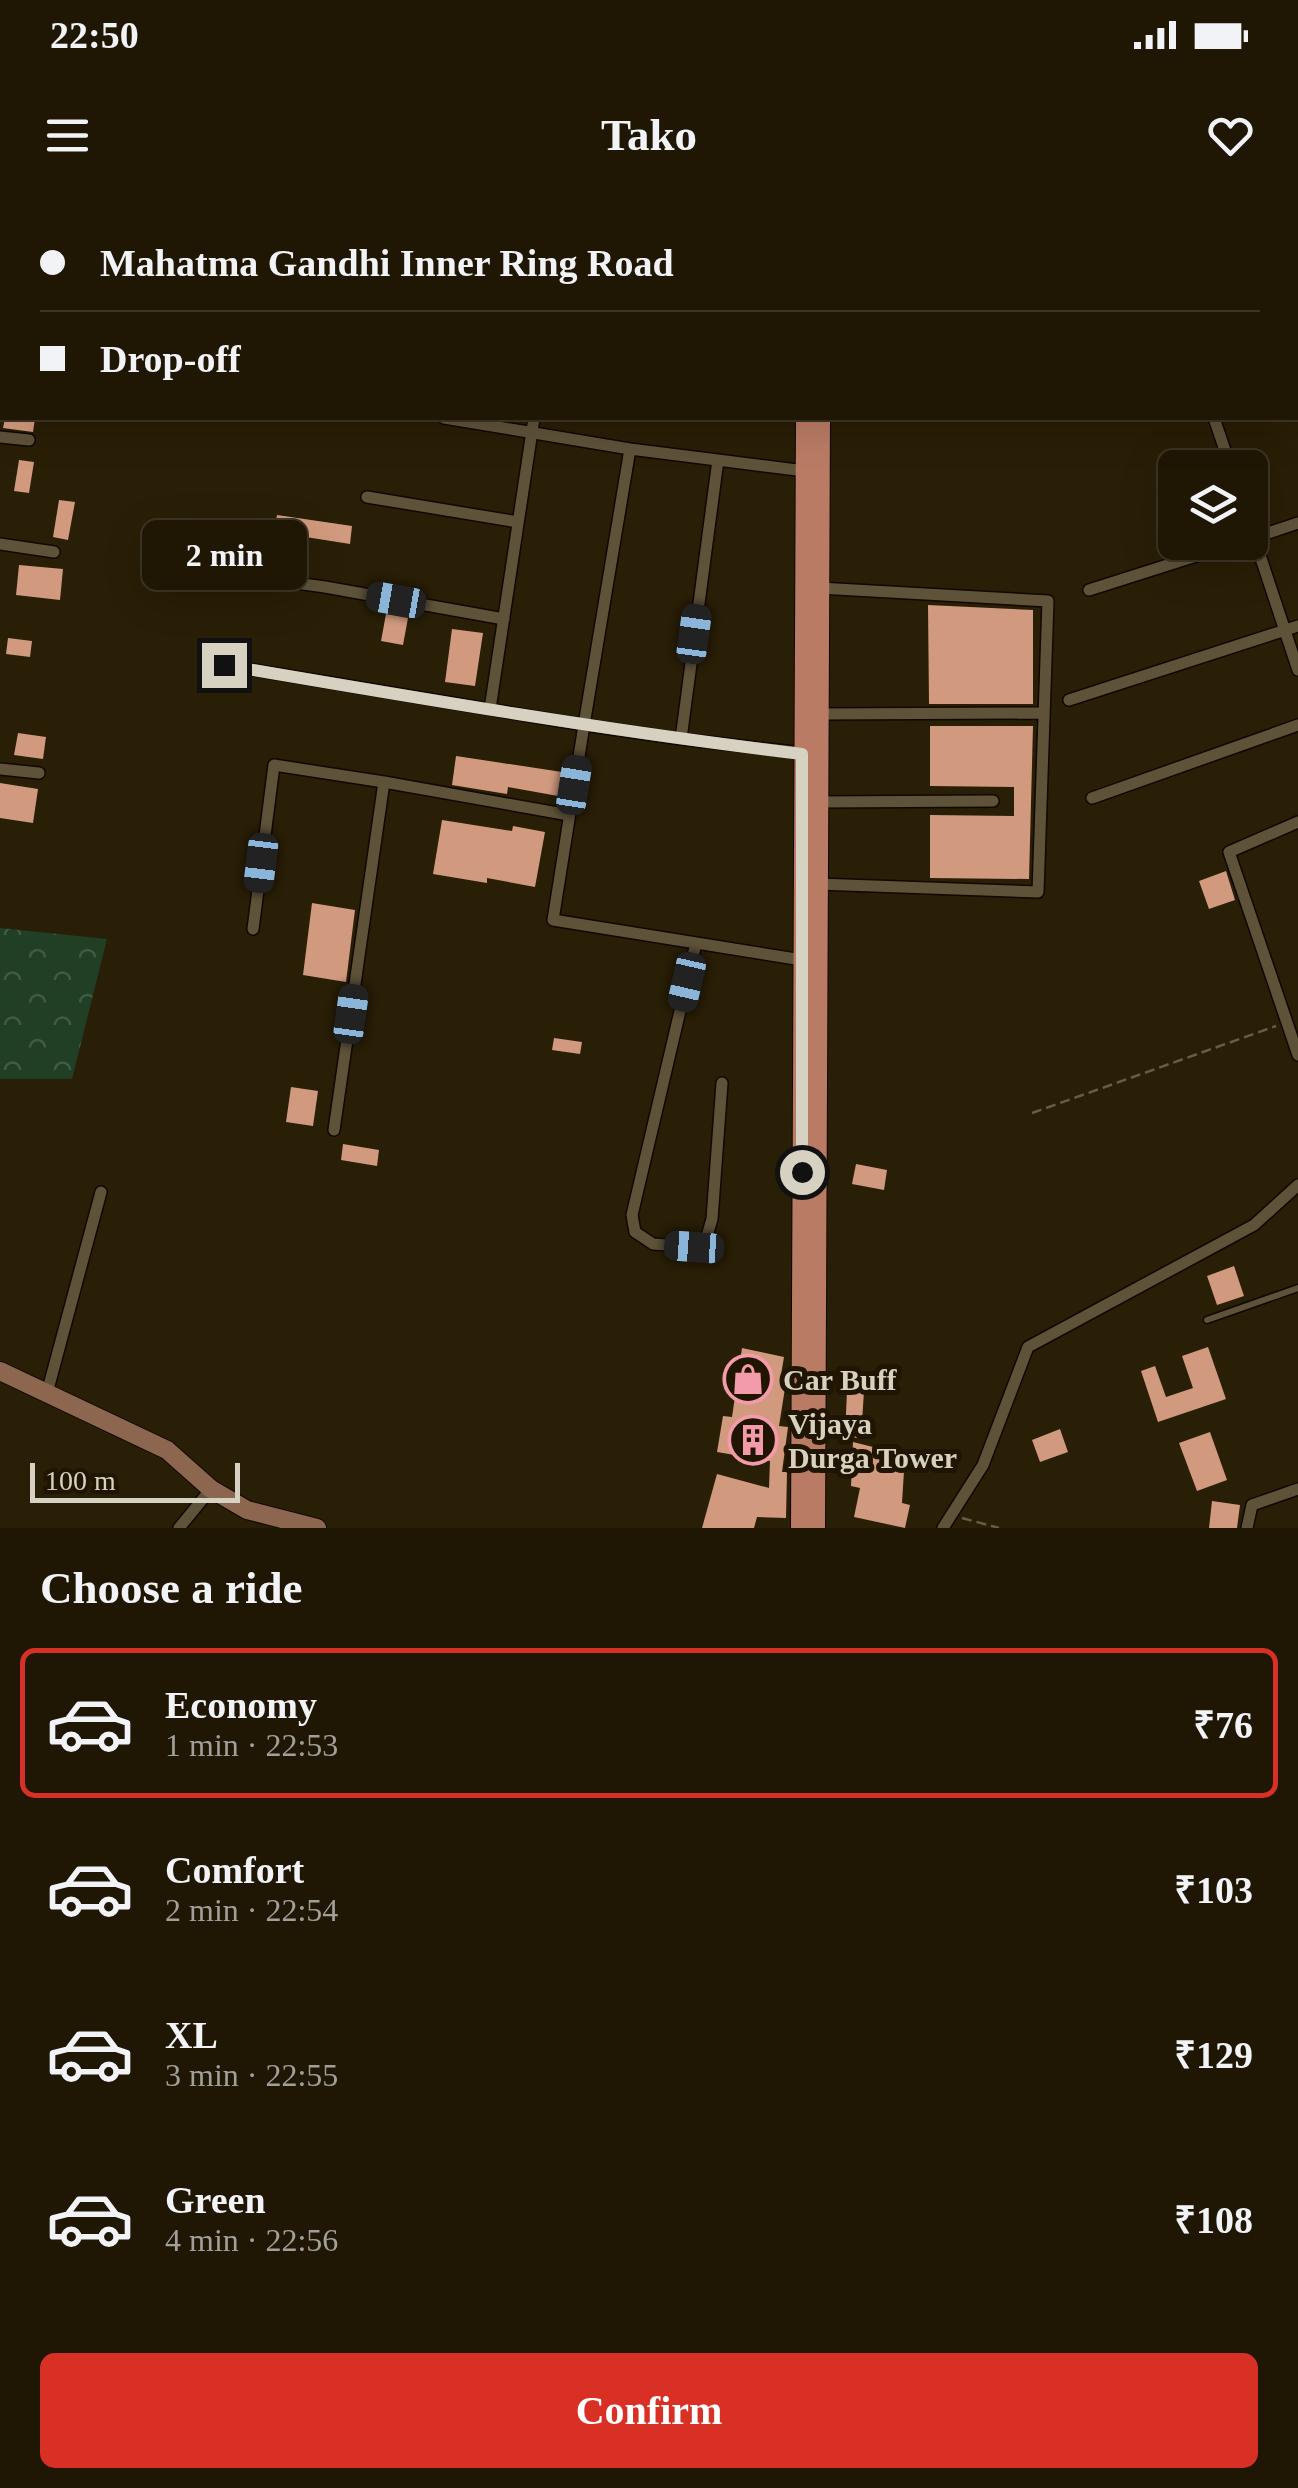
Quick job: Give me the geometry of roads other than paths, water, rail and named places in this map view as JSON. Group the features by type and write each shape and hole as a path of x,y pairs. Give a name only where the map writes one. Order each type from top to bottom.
{"main road":[{"path":"800,1528 805,420"},
{"path":"816,1528 821,420"},
{"path":"0,1371 167,1450 211,1489 247,1510 292,1525 317,1528"}],"street":[{"path":"457,420 630,449 805,471"},
{"path":"490,710 534,420"},
{"path":"1215,420 1225,450"},
{"path":"0,437 29,440"},
{"path":"630,449 553,920 802,960"},
{"path":"680,740 718,460"},
{"path":"366,497 518,522"},
{"path":"1268,530 1298,524"},
{"path":"0,544 54,552"},
{"path":"1089,590 1183,560"},
{"path":"1260,560 1298,670"},
{"path":"238,575 504,619"},
{"path":"818,884 1038,892 1048,601 819,588"},
{"path":"1069,700 1298,626"},
{"path":"224,665 680,740 802,754"},
{"path":"820,714 1044,714"},
{"path":"1092,798 1298,725"},
{"path":"253,929 274,765 570,815"},
{"path":"0,769 39,773"},
{"path":"334,1130 384,782"},
{"path":"819,802 993,801"},
{"path":"1298,822 1229,852 1298,1055"},
{"path":"696,943 632,1214 636,1232 653,1244 694,1247 707,1236 712,1219 722,1083"},
{"path":"943,1528 983,1465 1028,1347 1254,1224 1298,1185"},
{"path":"47,1393 101,1192"},
{"path":"179,1528 211,1489"},
{"path":"1248,1528 1252,1506 1298,1489"}],"lane":[{"path":"1207,1320 1298,1288"}],"place":[{"name":"Car Buff","path":"748,1379"},
{"name":"Vijaya Durga Tower","path":"753,1440"}]}
